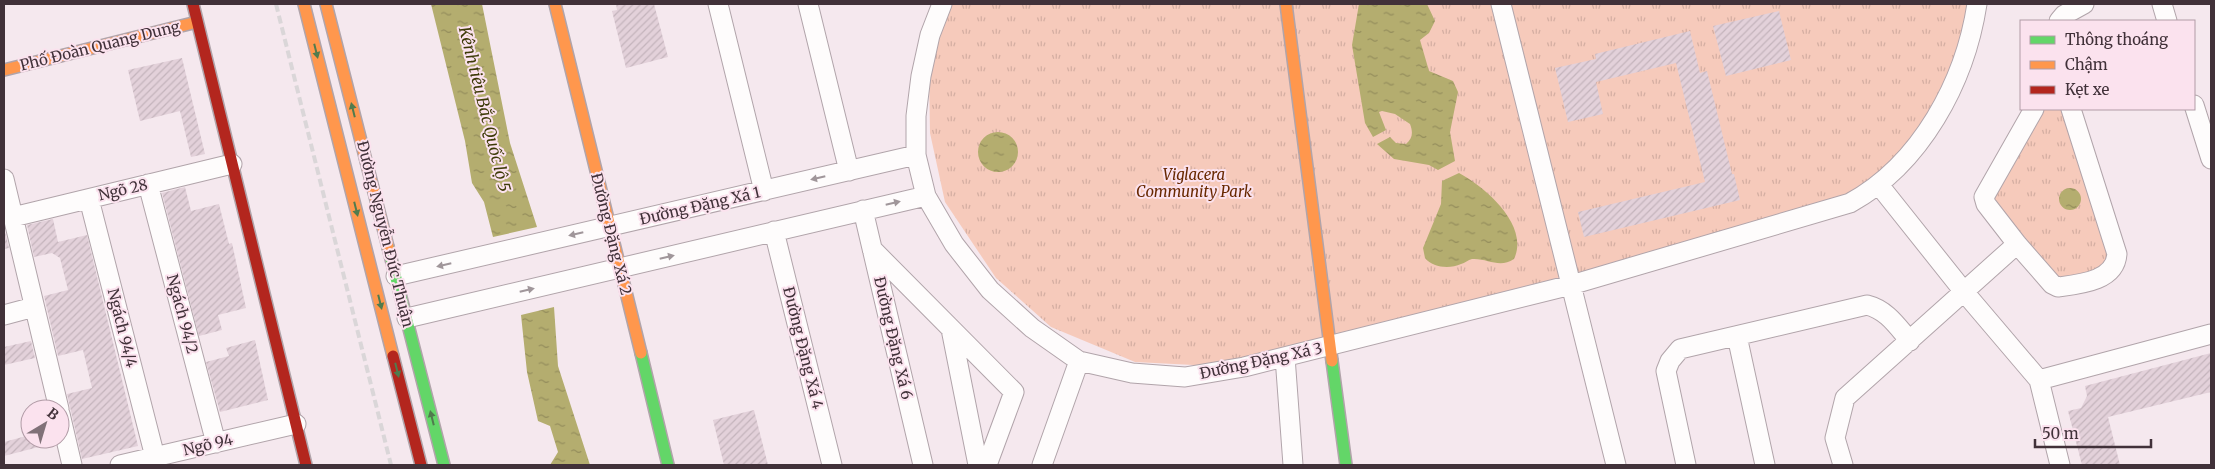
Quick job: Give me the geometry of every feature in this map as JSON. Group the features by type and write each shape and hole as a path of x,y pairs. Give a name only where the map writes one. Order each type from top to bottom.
{"main road":[{"path":"193,4 306,465"},
{"name":"Đường Nguyễn Đức Thuận","path":"304,4 421,465"},
{"name":"Đường Nguyễn Đức Thuận","path":"326,4 444,465"},
{"name":"Đường Đặng Xá 2","path":"555,4 668,465"},
{"path":"1286,4 1346,465"},
{"name":"Phố Đoàn Quang Dung","path":"4,70 197,22"},
{"path":"374,281 396,276"},
{"path":"385,323 407,318"}],"street":[{"path":"718,4 764,191"},
{"path":"808,4 850,171"},
{"name":"Đường Đặng Xá 3","path":"942,4 930,35 920,76 916,116 916,156 926,196 954,244 990,290 1032,328 1079,361 1132,373 1185,377 1244,367 1571,286 1850,203 1879,185 1903,163 1943,103 1962,63 1977,4"},
{"path":"1501,4 1616,465"},
{"path":"2061,20 2064,14 2084,4"},
{"path":"2162,4 2167,20"},
{"path":"2200,106 2211,159"},
{"path":"2033,110 1984,197 1986,204 2017,244 2052,284 2058,287 2104,277 2116,263 2116,254 2071,110"},
{"name":"Đường Đặng Xá 1","path":"396,276 916,156"},
{"name":"Ngõ 28","path":"13,217 232,164"},
{"path":"4,179 57,399"},
{"name":"Ngách 94/2","path":"148,184 216,443"},
{"path":"1879,185 1964,293 2039,380 2060,465"},
{"path":"407,318 926,196"},
{"name":"Ngách 94/4","path":"89,199 155,457"},
{"name":"Đường Đặng Xá 6","path":"863,210 923,465"},
{"name":"Đường Đặng Xá 4","path":"774,232 832,465"},
{"path":"1843,465 1835,438 1845,398 2017,244"},
{"path":"872,249 1014,392 988,465"},
{"path":"1686,465 1666,371 1670,360 1680,349 1867,305 1878,308 1886,314 1910,341"},
{"path":"4,315 34,307"},
{"path":"951,329 978,465"},
{"path":"2039,380 2211,334"},
{"path":"1737,336 1765,465"},
{"path":"1285,357 1293,465"},
{"path":"1042,465 1079,361"},
{"name":"Ngõ 94","path":"120,465 296,424"},
{"path":"68,449 72,465"}],"green space":[{"name":"Viglacera Community Park","path":"950,4 1969,4 1947,88 1901,159 1850,203 1213,366 1135,362 1051,327 996,278 945,202 930,133 929,73"},
{"path":"2035,110 2067,110 2112,252 2108,267 2057,281 1988,194"}],"water":[{"name":"Kênh tiêu Bắc Quốc lộ 5","path":"431,4 482,4 510,143 537,227 493,237 484,202 472,183 465,141"},
{"path":"1359,4 1427,4 1435,21 1429,33 1420,40 1429,71 1453,81 1458,92 1450,132 1455,161 1438,170 1429,165 1394,159 1377,144 1390,137 1396,143 1406,144 1412,135 1412,130 1410,124 1395,114 1382,111 1379,112 1386,130 1373,137 1365,123 1352,45"},
{"path":"994,132 1002,132 1009,135 1015,141 1018,152 1015,163 1009,169 1002,172 994,172 987,169 981,163 978,156 978,148 981,141 987,135"},
{"path":"1459,173 1492,197 1510,221 1516,233 1517,246 1514,259 1509,262 1498,263 1472,259 1457,266 1447,267 1432,264 1425,258 1423,248 1441,204 1442,181"},
{"path":"2070,188 2078,191 2081,199 2078,207 2070,210 2062,207 2059,199 2062,191"},
{"path":"554,307 558,366 590,465 550,465 558,452 550,426 538,421 527,372 521,315"}],"building":[{"path":"616,4 654,4 668,57 626,68 612,11 617,10"},
{"path":"1779,11 1791,60 1726,76 1713,26"},
{"path":"1690,31 1700,73 1707,71 1740,200 1584,237 1578,212 1705,182 1676,63 1596,82 1603,114 1568,122 1555,68 1596,59 1595,54"},
{"path":"182,58 205,154 191,157 180,111 140,121 128,70"},
{"path":"185,187 191,211 219,204 229,244 232,243 246,308 218,315 222,330 199,336 162,193"},
{"path":"53,219 58,242 87,235 138,446 82,459 70,407 70,399 68,399 67,394 92,388 83,350 58,356 44,296 68,290 60,258 52,253 34,257 27,225"},
{"path":"4,228 9,248 4,249"},
{"path":"255,340 268,400 220,412 206,362 229,356 226,348"},
{"path":"31,341 35,358 4,365 4,347"},
{"path":"2211,353 2211,392 2108,417 2120,465 2082,465 2068,411 2081,408 2087,396 2085,386"},
{"path":"754,410 768,465 724,465 713,420"},
{"path":"20,438 20,449 31,449 4,456 4,442"}],"railway":[{"path":"276,4 391,465"}],"traffic: fast":[{"path":"388,247 444,465"},
{"path":"641,353 668,465"},
{"path":"1332,361 1346,465"}],"traffic: slow":[{"path":"304,4 393,356"},
{"path":"326,4 388,247"},
{"path":"555,4 641,353"},
{"path":"1286,4 1332,361"},
{"path":"4,70 197,22"}],"traffic: jam":[{"path":"193,4 306,465"},
{"path":"393,356 421,465"}]}
